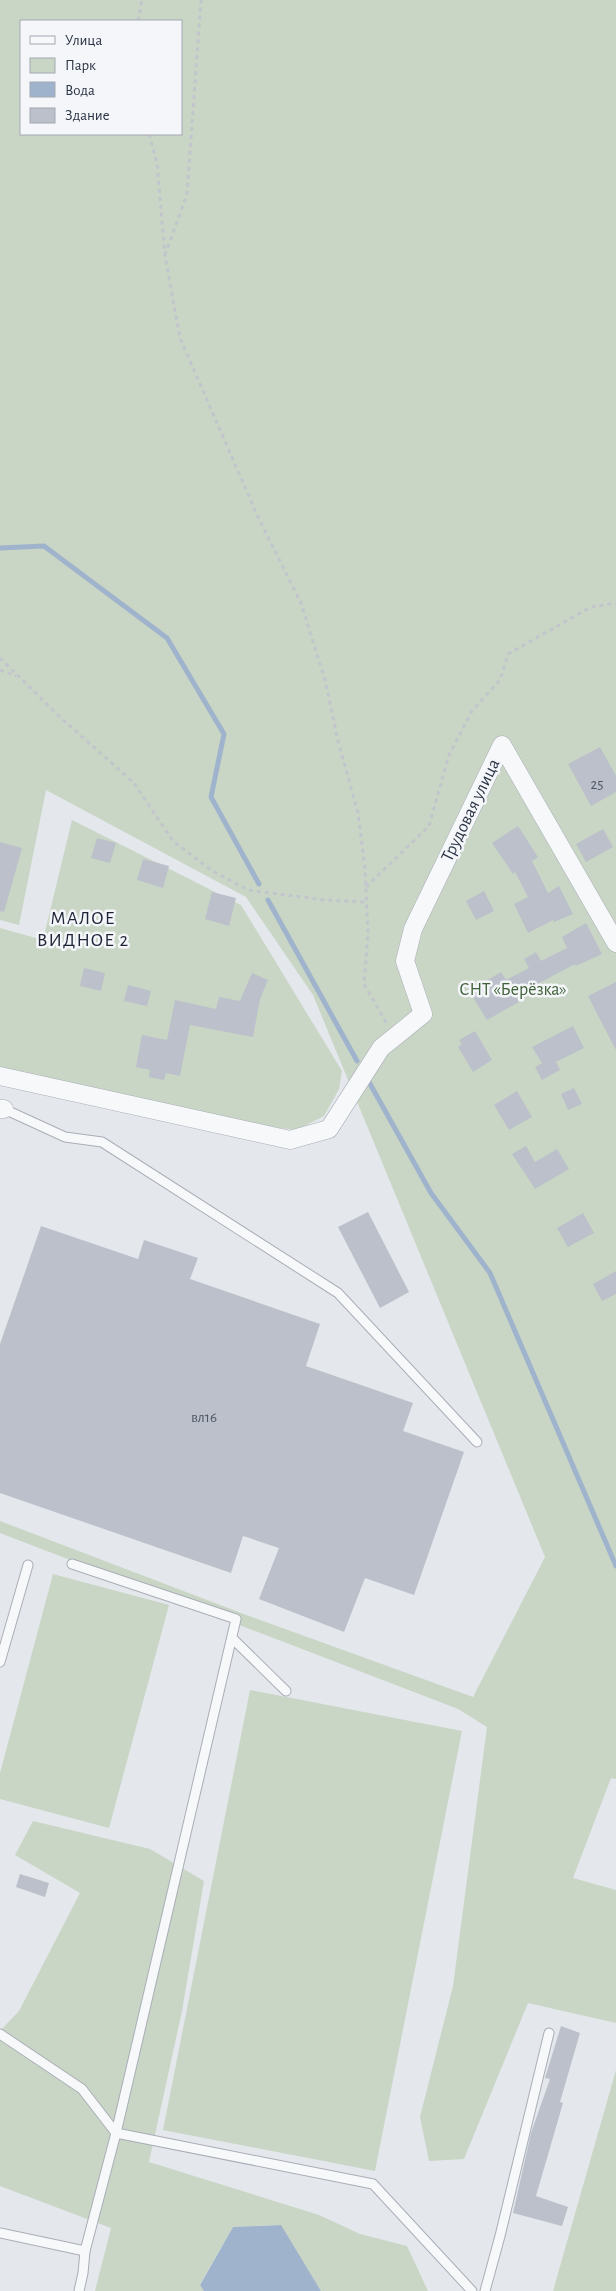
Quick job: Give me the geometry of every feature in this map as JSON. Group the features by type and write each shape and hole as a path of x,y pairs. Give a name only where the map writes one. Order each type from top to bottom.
{"street":[{"name":"Трудовая улица","path":"381,1048 423,1014 405,961 413,929 502,745 616,943"},
{"path":"0,1076 290,1140 329,1129 381,1048"}],"lane":[{"path":"2,1109 64,1138 102,1142 338,1293 477,1442"},
{"path":"72,1564 236,1620 116,2133 85,2251 79,2291"},
{"path":"0,1662 28,1565"},
{"path":"232,1638 286,1691"},
{"path":"0,2034 82,2089 116,2133 373,2184 472,2291"},
{"path":"485,2291 549,2034"},
{"path":"0,2233 85,2251"}],"path":[{"path":"138,20 142,0"},
{"path":"165,256 187,194 201,0"},
{"path":"149,135 157,163 165,256 180,338 258,517 303,612 325,680 338,741 358,813 368,933 364,984 389,1027 381,1048"},
{"path":"365,887 429,826 449,755 472,711 500,680 508,654 591,608 616,603"},
{"path":"0,658 17,677 134,783 173,841 211,870 248,890 325,900 366,902"},
{"path":"0,670 17,677"}],"green space":[{"name":"СНТ «Берёзка»","path":"0,0 616,0 616,1779 611,1778 573,1878 616,1890 616,2023 528,2003 464,2159 429,2161 420,2117 453,1986 487,1727 458,1709 0,1533 0,1521 249,1616 473,1697 545,1557 313,995 246,897 46,790 19,925 0,920"},
{"path":"72,820 241,905 342,1071 339,1089 324,1116 297,1130 229,1122 34,1074 0,1071 0,928 43,940"},
{"path":"53,1574 169,1605 109,1828 0,1799 0,1773"},
{"path":"250,1690 462,1731 375,2171 163,2130"},
{"path":"33,1821 150,1849 204,1881 182,2011 149,2162 319,2215 360,2234 407,2246 428,2291 321,2291 280,2225 233,2227 200,2284 204,2291 95,2291 111,2228 0,2186 0,2031 19,2011 80,1893 15,1855"},
{"path":"616,2070 616,2291 553,2291"}],"water":[{"path":"281,2225 321,2291 204,2291 200,2285 233,2227"}],"building":[{"path":"600,747 616,776 616,792 591,806 568,764"},
{"path":"518,826 538,857 532,861 548,893 559,886 573,914 554,922 553,920 528,933 514,904 528,897 515,872 513,874 492,843"},
{"path":"603,829 613,847 586,862 576,844"},
{"path":"97,838 116,843 110,863 91,858"},
{"path":"0,842 22,848 4,912 0,911"},
{"path":"143,859 169,866 163,888 137,880"},
{"path":"484,891 494,911 476,920 466,901"},
{"path":"212,892 236,898 229,926 205,919"},
{"path":"586,923 602,954 576,966 575,964 515,996 519,1002 487,1020 469,991 501,972 506,980 529,968 524,959 536,952 541,961 567,948 562,937"},
{"path":"84,968 105,973 101,991 80,986"},
{"path":"252,973 268,980 260,999 253,1037 190,1025 180,1076 166,1073 164,1080 149,1077 150,1070 136,1067 142,1035 167,1040 175,1000 216,1009 219,997 240,1001"},
{"path":"616,982 616,1050 588,996"},
{"path":"128,985 151,991 147,1006 124,1001"},
{"path":"573,1026 584,1048 556,1062 560,1070 542,1080 535,1067 542,1063 532,1047"},
{"path":"475,1031 492,1060 473,1072 458,1047 462,1044 459,1040"},
{"path":"574,1088 582,1104 568,1110 561,1094"},
{"path":"517,1091 532,1117 509,1130 494,1105"},
{"path":"526,1146 535,1162 557,1149 569,1169 535,1189 512,1154"},
{"path":"368,1212 409,1292 380,1308 338,1227"},
{"path":"583,1213 594,1233 568,1247 557,1228"},
{"path":"41,1226 138,1259 144,1240 198,1258 190,1279 320,1324 306,1366 413,1403 403,1431 464,1452 414,1595 365,1578 344,1632 259,1599 279,1548 243,1536 231,1573 0,1493 0,1344"},
{"path":"616,1271 616,1294 602,1301 593,1284"},
{"path":"20,1874 49,1883 45,1897 16,1887"},
{"path":"561,2026 580,2033 560,2102 563,2103 536,2196 568,2207 562,2226 513,2213 531,2133 550,2079 545,2078"}],"waterway":[{"path":"0,548 44,546 167,638 224,734 211,797 259,884"},
{"path":"268,900 357,1061"},
{"path":"369,1082 431,1193 490,1273 616,1566"}],"district":[{"name":"МАЛОЕ ВИДНОЕ 2","path":"83,928"}]}
